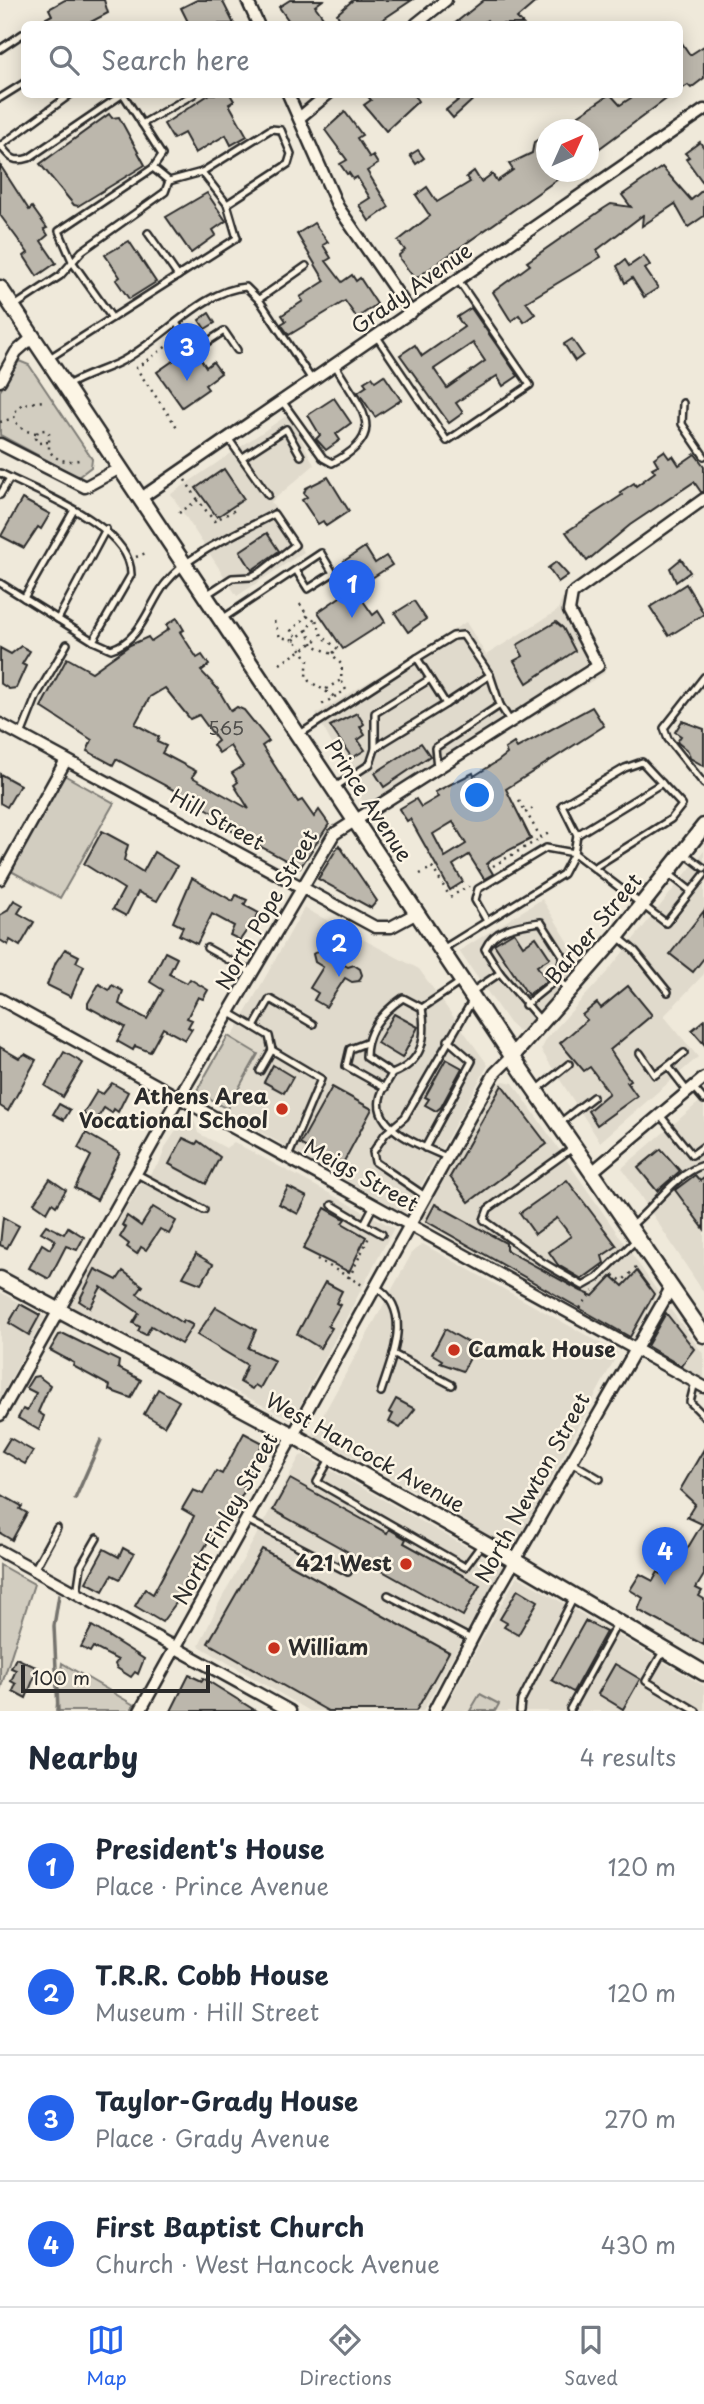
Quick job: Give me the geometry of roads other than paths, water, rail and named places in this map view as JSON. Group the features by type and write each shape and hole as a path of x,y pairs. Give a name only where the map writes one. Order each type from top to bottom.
{"main road":[{"name":"Prince Avenue","path":"0,288 535,1091 704,1335"},
{"name":"Barber Street","path":"512,1056 571,991 702,832"},
{"name":"West Hancock Avenue","path":"0,1279 294,1436 515,1561 704,1673"}],"street":[{"path":"247,0 257,21"},
{"path":"419,21 446,0"},
{"path":"290,98 338,207 411,313"},
{"path":"299,118 323,98"},
{"name":"Grady Avenue","path":"141,498 704,110"},
{"path":"0,381 16,352 33,337"},
{"path":"0,444 85,487 120,468"},
{"name":"North Pope Street","path":"0,1415 179,1098 334,834 355,818 598,666 569,611 572,594 704,499"},
{"name":"Hill Street","path":"0,724 301,888 382,929 391,927 417,912"},
{"path":"0,879 66,760"},
{"name":"Meigs Street","path":"0,999 700,1384"},
{"name":"North Finley Street","path":"140,1711 447,1157 495,1073 512,1056"},
{"path":"592,1172 704,1078"},
{"name":"North Newton Street","path":"434,1711 471,1639 671,1288"},
{"path":"0,1551 290,1711"}],"lane":[{"path":"0,49 21,35"},
{"path":"0,98 21,85"},
{"path":"66,98 1,146 10,159 18,162 29,158 117,98"},
{"path":"112,318 72,263 59,231 153,168 162,156 126,98"},
{"path":"142,124 187,98"},
{"path":"169,181 202,172 271,129 281,130 291,154 288,164 227,204"},
{"path":"153,168 169,181"},
{"path":"48,359 237,238 227,204 202,172"},
{"path":"13,307 60,276 82,251 165,192 169,181"},
{"path":"148,233 178,276"},
{"path":"259,299 306,266"},
{"path":"377,337 447,441 530,385 458,280"},
{"path":"66,386 86,373 120,362 212,298 236,288 246,287 259,299 313,381"},
{"path":"177,324 191,347 201,346 224,331 237,350"},
{"path":"282,401 323,458 332,463 352,453 363,441 367,418 335,365"},
{"path":"683,403 682,424 704,456"},
{"path":"243,457 286,429 301,456"},
{"path":"228,438 268,495"},
{"path":"0,473 106,529 131,566 131,575 93,640"},
{"path":"0,495 10,478"},
{"path":"24,598 74,510"},
{"path":"0,583 111,649 140,627 166,583 186,565 274,514 295,545 262,571 251,577 232,578 206,595"},
{"path":"58,619 106,529"},
{"path":"222,619 296,570 321,554 334,573 308,589 296,570"},
{"path":"299,734 453,636 463,635 490,675 500,705 510,721"},
{"path":"21,735 37,695 66,643"},
{"path":"417,659 446,704"},
{"path":"375,749 490,675"},
{"path":"704,677 664,727 668,739 704,784"},
{"path":"335,788 370,764 375,749 375,713 429,679"},
{"path":"437,767 435,748 500,705"},
{"path":"441,950 563,874 574,853 577,835 562,805 625,768 642,762 682,805 671,819 595,867"},
{"path":"577,835 662,783"},
{"path":"487,921 475,900 481,886 541,849 574,853 666,923 704,875"},
{"path":"684,852 704,868"},
{"path":"668,873 691,891"},
{"path":"525,1005 557,979 563,956 541,922 513,926 489,940 485,949 525,1005 543,1022"},
{"path":"617,936 635,951 668,992"},
{"path":"207,948 252,973"},
{"path":"425,1196 372,1158 385,1134 405,1117 472,996 500,973"},
{"path":"557,979 571,991"},
{"path":"422,1008 462,981"},
{"path":"392,1074 366,1057 366,1042 385,1010 403,998 422,1008"},
{"path":"254,1027 270,999 313,1024"},
{"path":"422,1008 426,1035 408,1067 392,1074 380,1099 381,1109 392,1128 425,1148 447,1157"},
{"path":"229,1013 269,1036 272,1050 260,1071"},
{"path":"425,1148 472,1061 448,1041"},
{"path":"366,1042 350,1049 345,1066 385,1088"},
{"path":"272,1050 321,1080 288,1157"},
{"path":"640,1053 655,1075 684,1053"},
{"path":"535,1091 569,1064"},
{"path":"668,1066 704,1100"},
{"path":"559,1124 593,1097"},
{"path":"660,1115 692,1155 704,1146"},
{"path":"574,1147 488,1209 484,1220 542,1262 583,1286 597,1278 673,1187 704,1165"},
{"path":"136,1174 204,1210"},
{"path":"332,1205 382,1234"},
{"path":"364,1224 374,1205"},
{"path":"375,1289 391,1297 398,1314 393,1354 381,1392"},
{"path":"393,1354 452,1385"},
{"path":"700,1384 690,1402 704,1416"},
{"path":"331,1457 317,1482 465,1567 483,1543"},
{"path":"571,1462 600,1479"},
{"path":"247,1520 348,1572"},
{"path":"34,1570 57,1528"},
{"path":"76,1594 82,1566 97,1538"},
{"path":"388,1595 471,1639"},
{"path":"520,1711 520,1701 574,1596"},
{"path":"570,1709 618,1622"},
{"path":"664,1650 646,1681 696,1711"}],"waterway":[{"path":"75,1499 101,1440"},
{"path":"58,1711 54,1626 59,1595"}],"place":[{"name":"Taylor-Grady House","path":"187,381"},
{"name":"President's House","path":"352,618"},
{"name":"T.R.R. Cobb House","path":"339,977"},
{"name":"Athens Area Vocational School","path":"282,1109"},
{"name":"Camak House","path":"454,1350"},
{"name":"421 West","path":"406,1564"},
{"name":"First Baptist Church","path":"665,1585"},
{"name":"William","path":"274,1648"}]}
